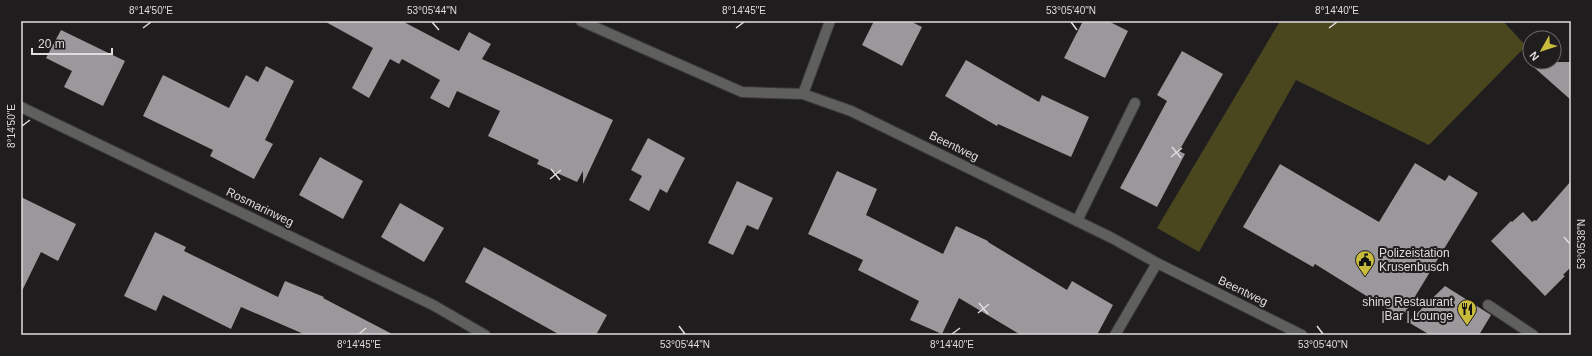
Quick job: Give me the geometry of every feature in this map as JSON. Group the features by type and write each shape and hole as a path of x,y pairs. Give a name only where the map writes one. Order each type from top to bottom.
{"street":[{"name":"Beentweg","path":"581,21 742,92 802,94 851,111 1112,238 1157,264 1302,335"},
{"path":"802,94 830,21"},
{"path":"1077,221 1135,103"},
{"name":"Rosmarinweg","path":"21,107 433,305 485,335"},
{"path":"1115,335 1157,264"},
{"path":"1488,305 1533,335"}],"shaded area":[{"path":"1280,21 1503,21 1522,42 1522,50 1429,145 1296,80 1199,252 1157,228"}],"building":[{"path":"324,21 402,21 459,51 469,32 491,44 482,59 613,120 583,184 583,171 577,182 537,164 539,160 488,136 500,111 457,91 449,108 430,98 440,80 402,59 399,64 390,59 369,98 352,88 373,48"},
{"path":"874,21 910,21 922,27 902,66 862,45"},
{"path":"1083,21 1108,21 1128,31 1105,78 1064,58"},
{"path":"61,30 125,61 103,106 64,87 72,71 46,58"},
{"path":"1182,51 1223,74 1179,151 1185,154 1157,207 1120,188 1167,101 1157,95"},
{"path":"966,60 1039,102 1042,95 1089,117 1071,157 998,124 997,126 945,96"},
{"path":"1562,62 1571,62 1571,100 1537,70 1562,70"},
{"path":"266,66 294,81 265,140 273,144 254,179 210,156 213,150 143,116 163,75 229,108 246,75 258,82"},
{"path":"648,138 685,158 667,193 660,189 649,211 629,200 642,176 631,170"},
{"path":"320,157 363,181 343,219 299,195"},
{"path":"1415,163 1445,181 1449,175 1478,193 1402,318 1315,264 1313,267 1243,227 1280,164 1379,222"},
{"path":"837,171 877,189 866,215 943,254 956,226 988,241 1067,290 1072,281 1113,305 1097,335 1021,335 959,298 942,334 910,320 919,301 858,270 863,260 808,234"},
{"path":"737,181 773,198 758,230 747,225 733,255 708,243"},
{"path":"1571,181 1571,267 1563,275 1565,276 1545,296 1491,241 1511,221 1512,222 1523,212 1532,222 1535,220 1536,221"},
{"path":"21,197 76,224 58,261 41,252 21,293"},
{"path":"400,203 444,228 424,262 381,237"},
{"path":"155,232 186,247 184,251 278,297 285,281 324,297 323,298 394,335 306,335 241,307 231,329 163,295 156,311 124,296"},
{"path":"484,247 607,315 596,335 560,335 465,282"},
{"path":"1445,286 1491,315 1479,335 1430,335 1408,322"}],"place":[{"name":"Polizeistation Krusenbusch","path":"1365,277"},
{"name":"shine Restaurant |Bar | Lounge","path":"1467,326"}]}
